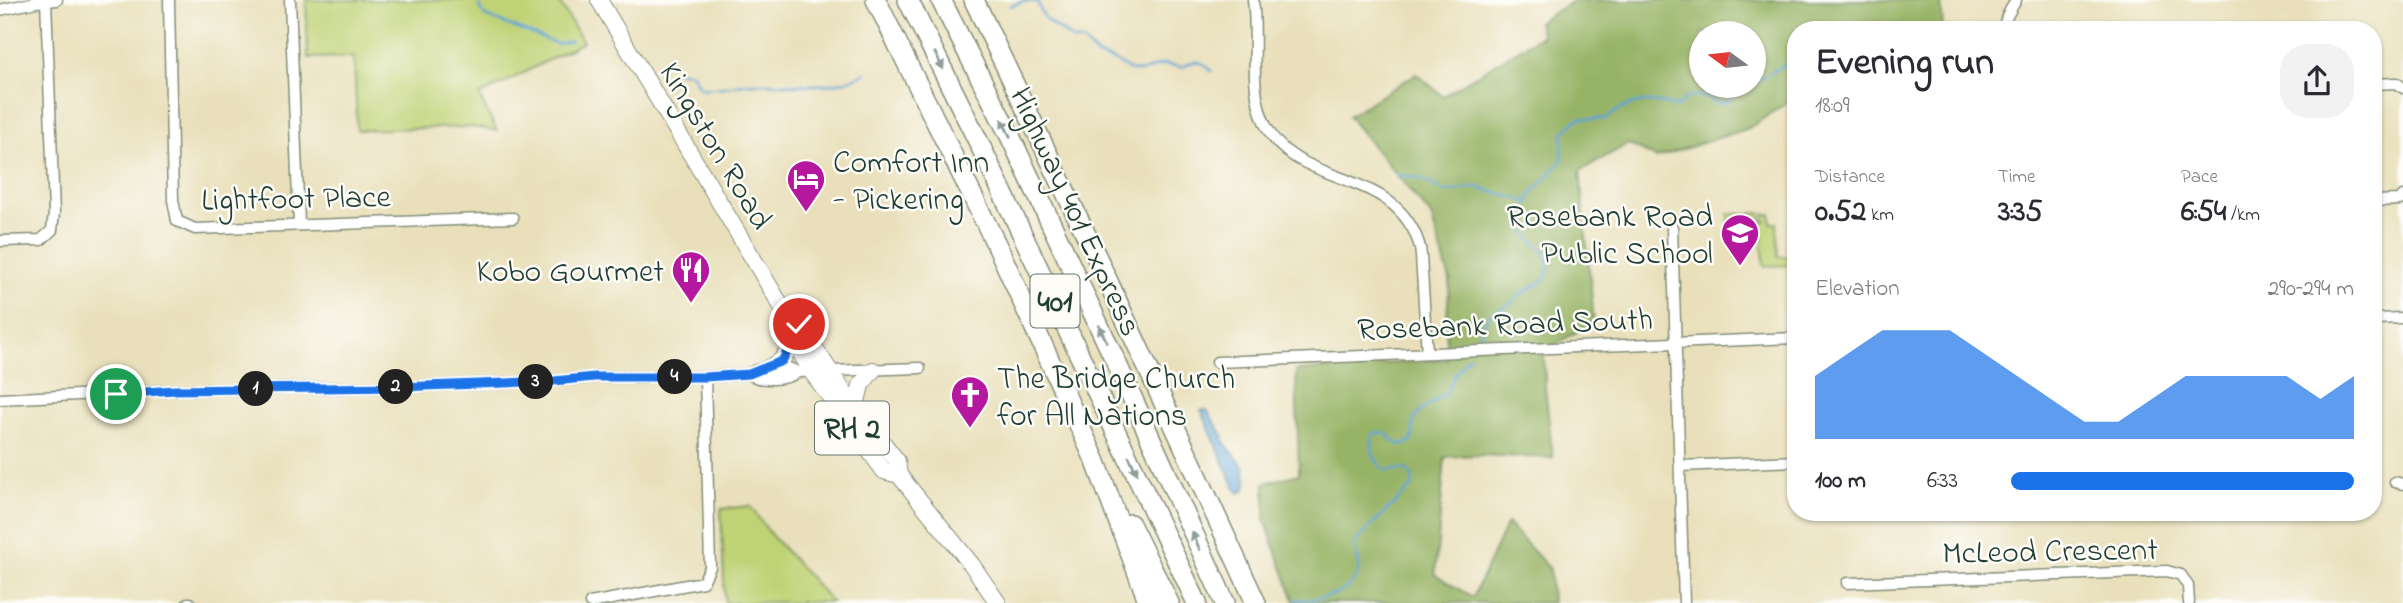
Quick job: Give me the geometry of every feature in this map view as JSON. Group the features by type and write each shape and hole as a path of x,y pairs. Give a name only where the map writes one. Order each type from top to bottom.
{"highway":[{"name":"401","path":"876,0 1000,252 1096,462 1149,603"},
{"name":"Highway 401 Express","path":"908,0 997,179 1197,603"},
{"name":"Highway 401 Express","path":"941,0 1010,136 1225,603"},
{"name":"401","path":"974,0 1099,262 1256,603"},
{"path":"1096,462 1138,538 1169,603"}],"main road":[{"name":"Kingston Road","path":"599,0 789,319 790,337 805,372 884,471 899,475"},
{"name":"Kingston Road","path":"789,319 799,324 830,371 897,461 899,475 972,565 999,603"},
{"path":"766,369 782,361 788,350 790,337"},
{"path":"856,406 861,385 873,370"}],"street":[{"path":"0,241 41,240 52,230 54,213 46,0"},
{"path":"0,10 57,0"},
{"name":"Lightfoot Place","path":"169,0 173,200 177,221 195,229 513,218"},
{"path":"290,0 299,224"},
{"path":"1253,0 1256,100 1267,129 1286,152 1302,162 1384,196 1405,216 1419,242 1427,352"},
{"path":"2006,21 2016,0"},
{"path":"2382,84 2397,83 2403,88"},
{"path":"2382,201 2400,200 2403,196"},
{"path":"1672,227 1684,603"},
{"path":"2382,319 2403,318"},
{"name":"Rosebank Road South","path":"1217,362 1787,338"},
{"path":"0,399 175,390 398,387 594,377 705,377 789,368 805,372"},
{"path":"749,374 756,379 790,377 805,372 920,368"},
{"path":"590,603 703,582 710,567 705,377"},
{"path":"1680,466 1787,461"},
{"name":"McLeod Crescent","path":"1847,583 2167,571 2181,575 2188,586 2189,603"}],"green space":[{"path":"306,0 558,0 583,42 479,96 497,131 472,127 357,130 354,57 308,58"},
{"path":"1575,0 1941,0 1942,21 1787,21 1787,102 1749,128 1656,158 1628,144 1580,171 1594,322 1544,351 1545,388 1553,458 1476,455 1445,457 1435,575 1473,597 1507,523 1550,569 1552,603 1295,603 1265,520 1265,483 1299,474 1296,371 1447,359 1446,326 1450,280 1431,216 1348,116 1416,74 1443,96 1542,35 1538,22"},
{"path":"1761,213 1762,222 1765,222 1765,214 1771,214 1771,223 1777,223 1778,257 1787,256 1787,265 1764,266 1762,236 1730,237 1729,214"},
{"path":"750,506 772,536 832,602 725,603 721,509"}],"water":[{"path":"1201,410 1207,410 1225,443 1244,467 1247,482 1245,490 1239,493 1234,486"}],"waterway":[{"path":"480,0 480,8 485,16 557,44 571,41"},
{"path":"1010,6 1025,1 1038,2 1048,21 1073,41 1083,41 1098,56 1115,61 1129,70 1141,72 1163,64 1183,67 1198,62 1211,71"},
{"path":"1766,76 1786,64"},
{"path":"676,71 691,73 700,88 754,83 825,85 865,73"},
{"path":"1474,347 1492,313 1507,306 1546,277 1549,267 1546,254 1524,232 1520,221 1532,193 1562,161 1563,133 1579,118 1606,119 1623,108 1640,103 1677,107 1689,97"},
{"path":"1708,98 1717,103 1727,103 1731,98"},
{"path":"1397,175 1419,178 1446,192 1476,187 1528,202"},
{"path":"1296,600 1325,597 1352,584 1359,565 1354,544 1413,485 1412,476 1406,469 1385,470 1377,462 1372,449 1372,434 1383,432 1400,445 1412,441 1414,419 1447,392 1454,375 1469,356"}],"place":[{"name":"Comfort Inn - Pickering","path":"806,213"},
{"name":"Rosebank Road Public School","path":"1740,267"},
{"name":"Kobo Gourmet","path":"691,304"},
{"name":"The Bridge Church for All Nations","path":"970,429"}],"route":[{"path":"116,394 175,390 398,387 594,377 705,377 749,374 779,364 788,350 789,319 799,324"}]}
